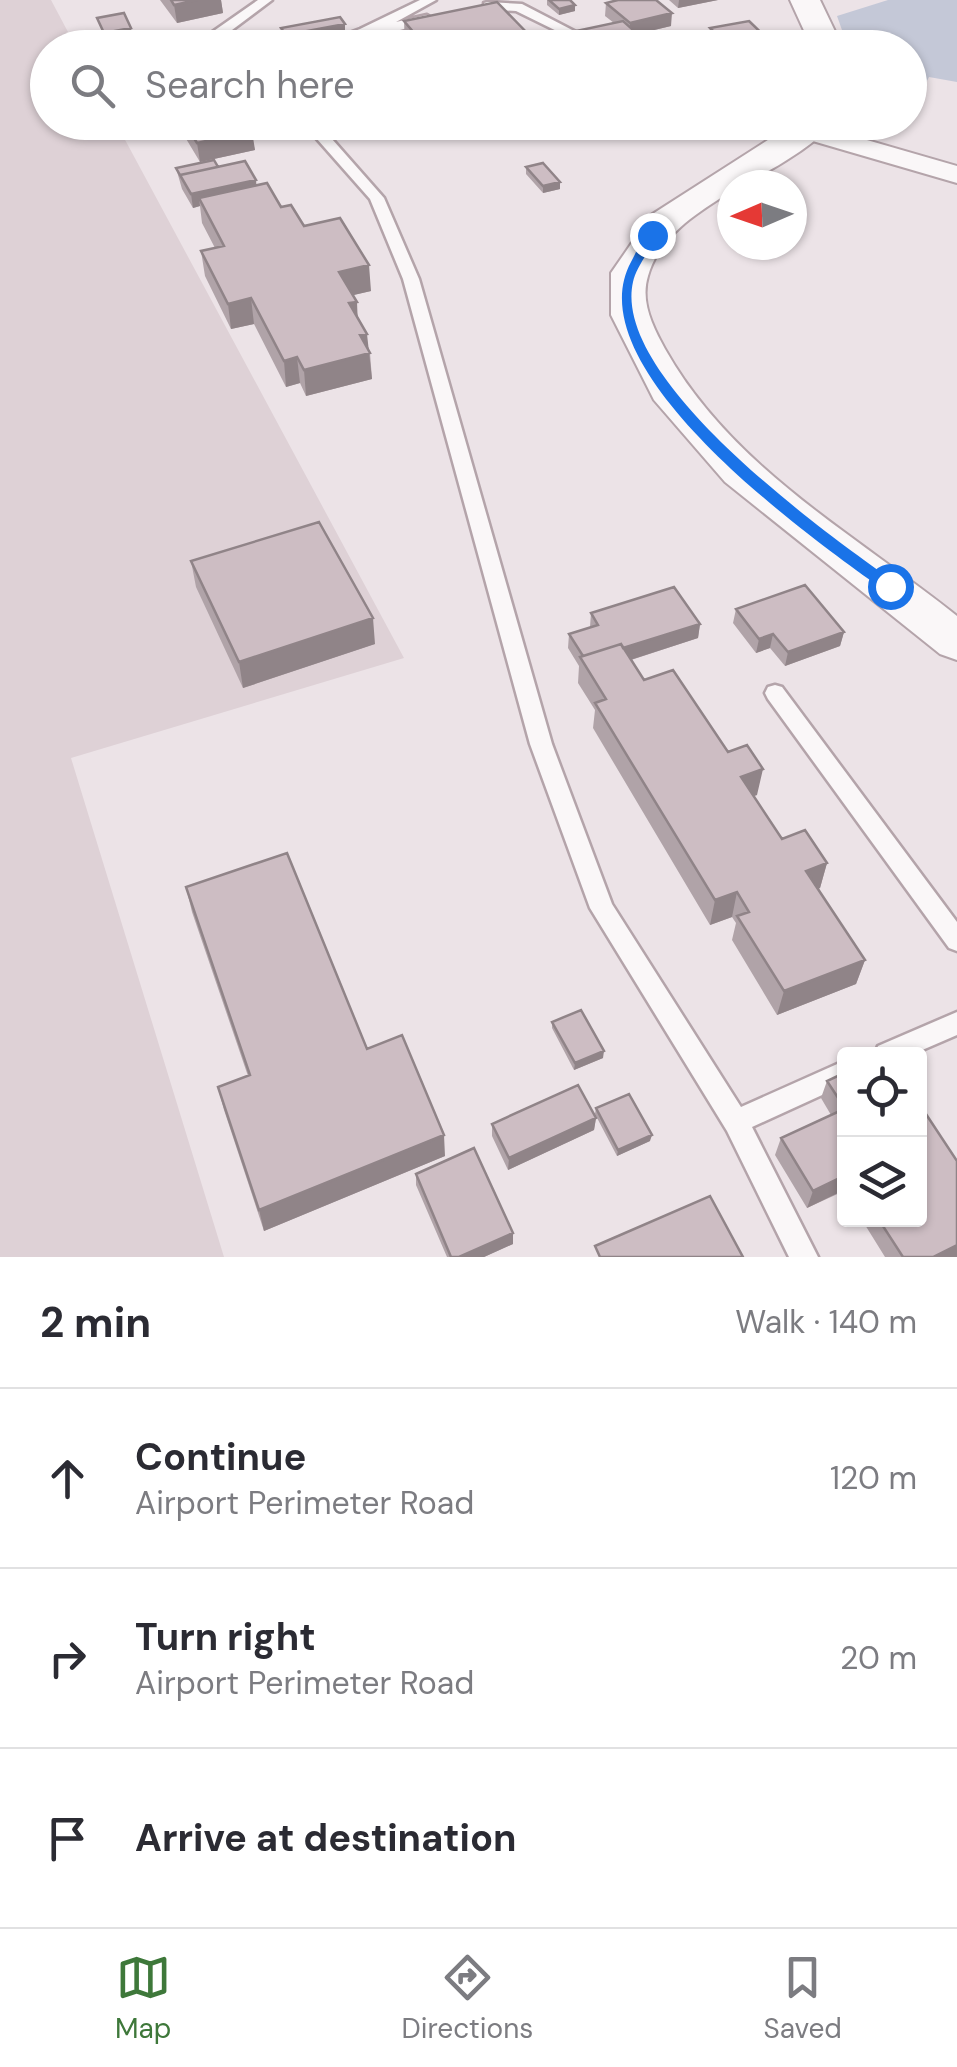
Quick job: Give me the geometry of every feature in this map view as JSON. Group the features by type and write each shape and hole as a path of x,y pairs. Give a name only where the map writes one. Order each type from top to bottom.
{"street":[{"path":"804,0 819,30"},
{"path":"794,140 652,235 626,282 628,313 654,373 714,447 821,538 890,586 957,642"},
{"path":"852,140 957,175"}],"lane":[{"path":"224,30 266,0"},
{"path":"369,30 430,0"},
{"path":"471,10 516,0"},
{"path":"488,6 518,7 565,30"},
{"path":"375,30 436,18"},
{"path":"324,140 377,198 411,279 541,744 602,908 736,1122 804,1257"},
{"path":"776,693 957,940"},
{"path":"903,1047 957,1023"},
{"path":"736,1122 837,1076"}],"shaded area":[{"path":"0,0 51,0 67,30 30,30 30,140 125,140 404,658 71,758 224,1257 0,1257"},
{"path":"888,0 957,0 957,82 929,77 927,81 927,30 842,30 837,16"}],"building":[{"path":"171,0 197,0 174,5"},
{"path":"549,0 570,0 575,5 559,9"},
{"path":"656,0 672,13 630,23 606,3"},
{"path":"497,2 524,30 412,30 404,21"},
{"path":"124,13 131,28 103,30 97,18"},
{"path":"340,17 345,24 313,30 281,28"},
{"path":"623,21 633,30 581,30"},
{"path":"749,21 758,30 712,30"},
{"path":"214,160 218,167 180,175 176,168"},
{"path":"245,161 256,180 191,194 180,175"},
{"path":"543,163 560,182 543,186 526,167"},
{"path":"267,183 281,207 291,205 304,226 340,218 369,265 339,272 357,302 349,303 367,334 360,335 370,353 304,370 297,357 284,361 251,298 228,304 201,251 224,246 199,198"},
{"path":"319,522 373,618 239,662 191,561"},
{"path":"805,585 844,632 788,652 773,634 759,639 736,609"},
{"path":"674,587 700,624 583,656 569,634 598,625 591,613"},
{"path":"621,644 644,680 673,670 728,752 747,745 763,769 741,777 782,839 805,830 827,863 806,871 865,960 784,991 737,916 749,912 737,892 715,900 595,703 606,699 580,657"},
{"path":"287,853 367,1049 402,1035 444,1135 259,1210 218,1087 250,1075 186,887"},
{"path":"581,1010 604,1051 575,1063 552,1022"},
{"path":"837,1076 837,1096 827,1081"},
{"path":"578,1085 596,1118 509,1158 492,1124"},
{"path":"629,1094 652,1135 618,1150 596,1108"},
{"path":"837,1112 837,1179 813,1191 781,1138"},
{"path":"927,1116 957,1161 957,1245 933,1257 903,1257 884,1227 927,1227"},
{"path":"474,1148 513,1233 451,1257 416,1174"},
{"path":"710,1196 743,1257 600,1257 595,1246"}],"route":[{"path":"652,235 626,282 628,313 654,373 714,447 821,538 890,586"}]}
